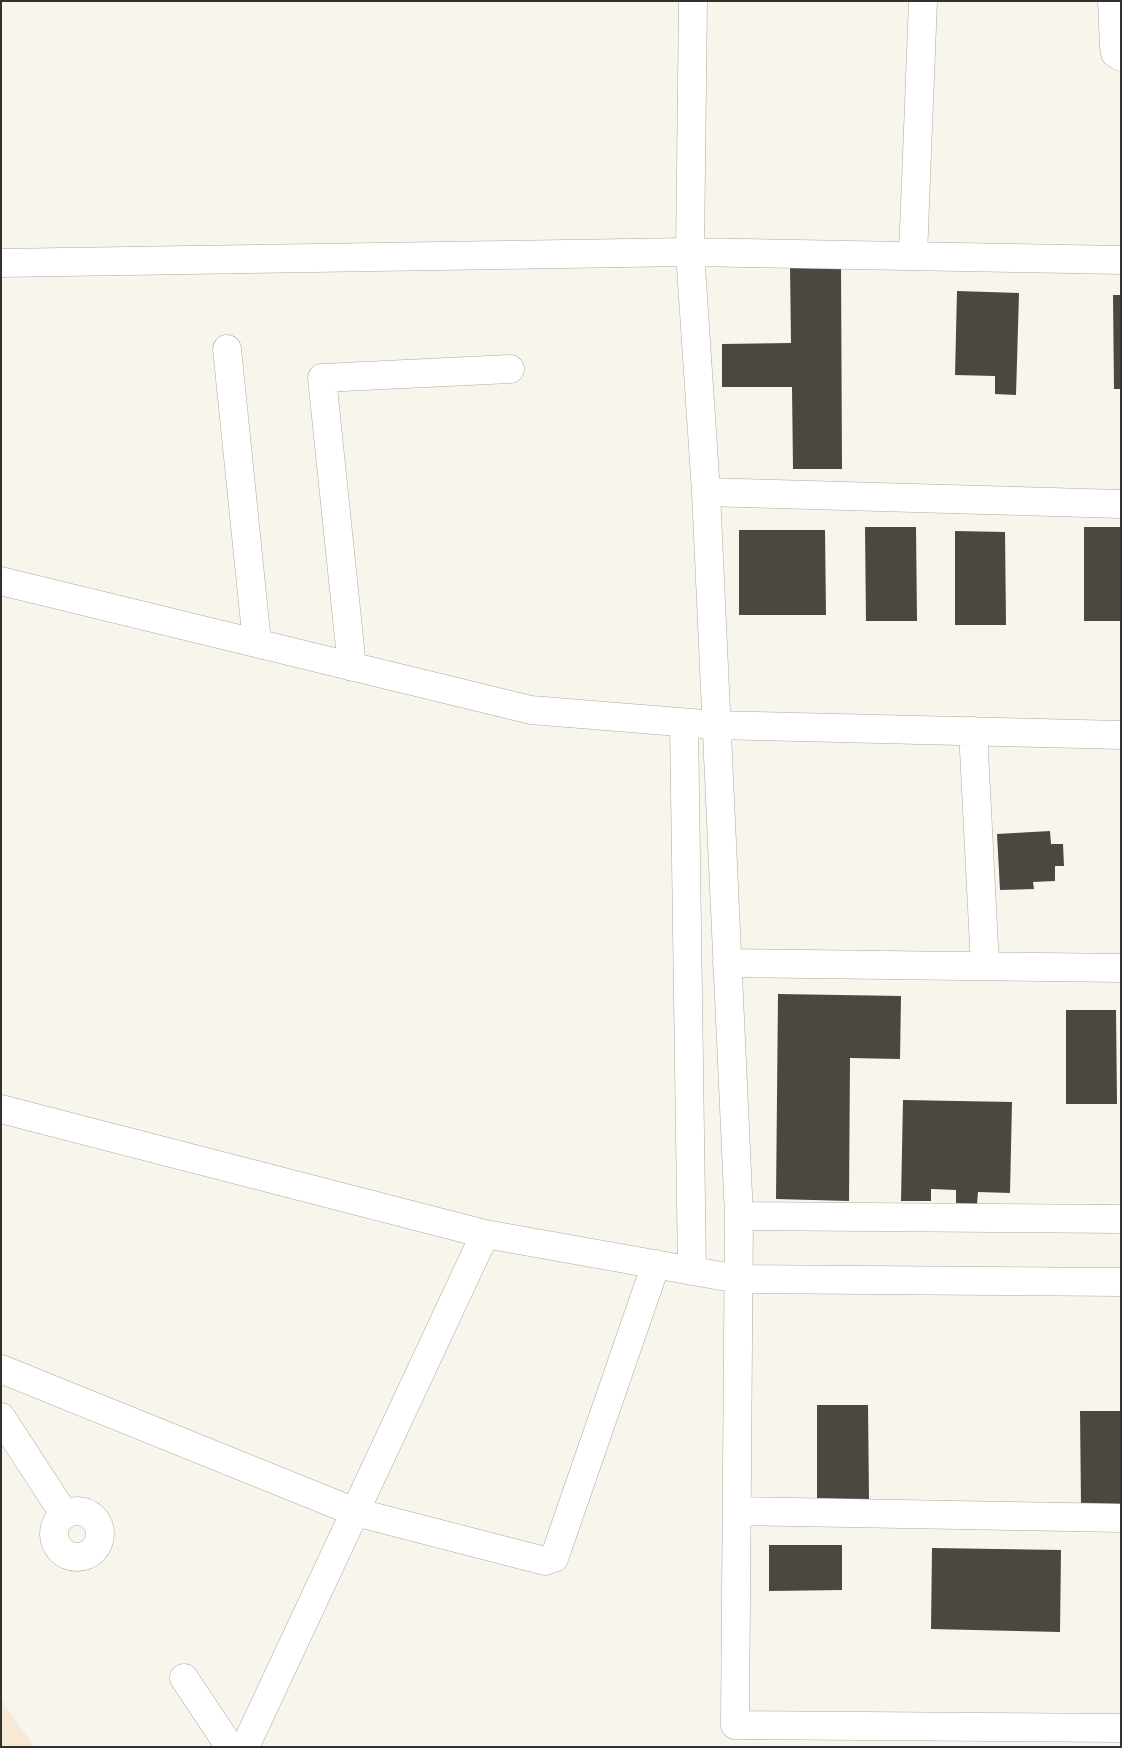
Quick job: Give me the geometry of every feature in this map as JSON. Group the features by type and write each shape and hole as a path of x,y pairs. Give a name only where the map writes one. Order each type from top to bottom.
{"street":[{"path":"693,1 690,252 706,492 739,1216 735,1725 1121,1728"},
{"path":"913,256 923,1"},
{"path":"1112,1 1114,47 1115,53 1121,57"},
{"path":"1,263 690,252 1121,260"},
{"path":"227,349 257,643"},
{"path":"352,667 322,378 510,369"},
{"path":"706,492 1121,504"},
{"path":"1,581 531,710 716,725 1121,735"},
{"path":"684,723 692,1271"},
{"path":"973,732 986,966"},
{"path":"727,963 1121,968"},
{"path":"1,1109 486,1234 738,1279 1121,1282"},
{"path":"739,1216 1121,1220"},
{"path":"245,1747 486,1234"},
{"path":"1,1369 355,1512 545,1561 554,1558 656,1264"},
{"path":"1,1418 64,1514"},
{"path":"737,1511 1121,1518"},
{"path":"184,1678 230,1747"},
{"path":"902,1726 938,1747"}],"shaded area":[{"path":"1,1699 34,1747 1,1747"}],"building":[{"path":"841,264 842,469 793,469 792,387 722,387 722,344 791,343 790,265"},
{"path":"957,291 1019,293 1016,395 995,394 995,376 955,375"},
{"path":"1113,295 1121,295 1121,389 1114,389"},
{"path":"865,527 916,527 917,621 866,621"},
{"path":"1084,527 1121,527 1121,621 1084,621"},
{"path":"739,530 825,530 826,615 739,615"},
{"path":"955,531 1005,532 1006,625 955,625"},
{"path":"1050,831 1051,844 1063,844 1064,866 1055,866 1055,881 1033,882 1034,889 1000,890 997,834"},
{"path":"778,994 901,996 900,1059 850,1058 849,1201 776,1199"},
{"path":"1066,1010 1116,1010 1117,1104 1066,1104"},
{"path":"903,1100 1012,1102 1010,1193 978,1192 977,1204 956,1203 956,1190 931,1189 931,1201 901,1201"},
{"path":"817,1405 868,1405 869,1499 817,1499"},
{"path":"1080,1411 1121,1411 1121,1505 1081,1505"},
{"path":"769,1545 842,1545 842,1590 769,1591"},
{"path":"932,1548 1061,1550 1060,1632 931,1629"}]}
